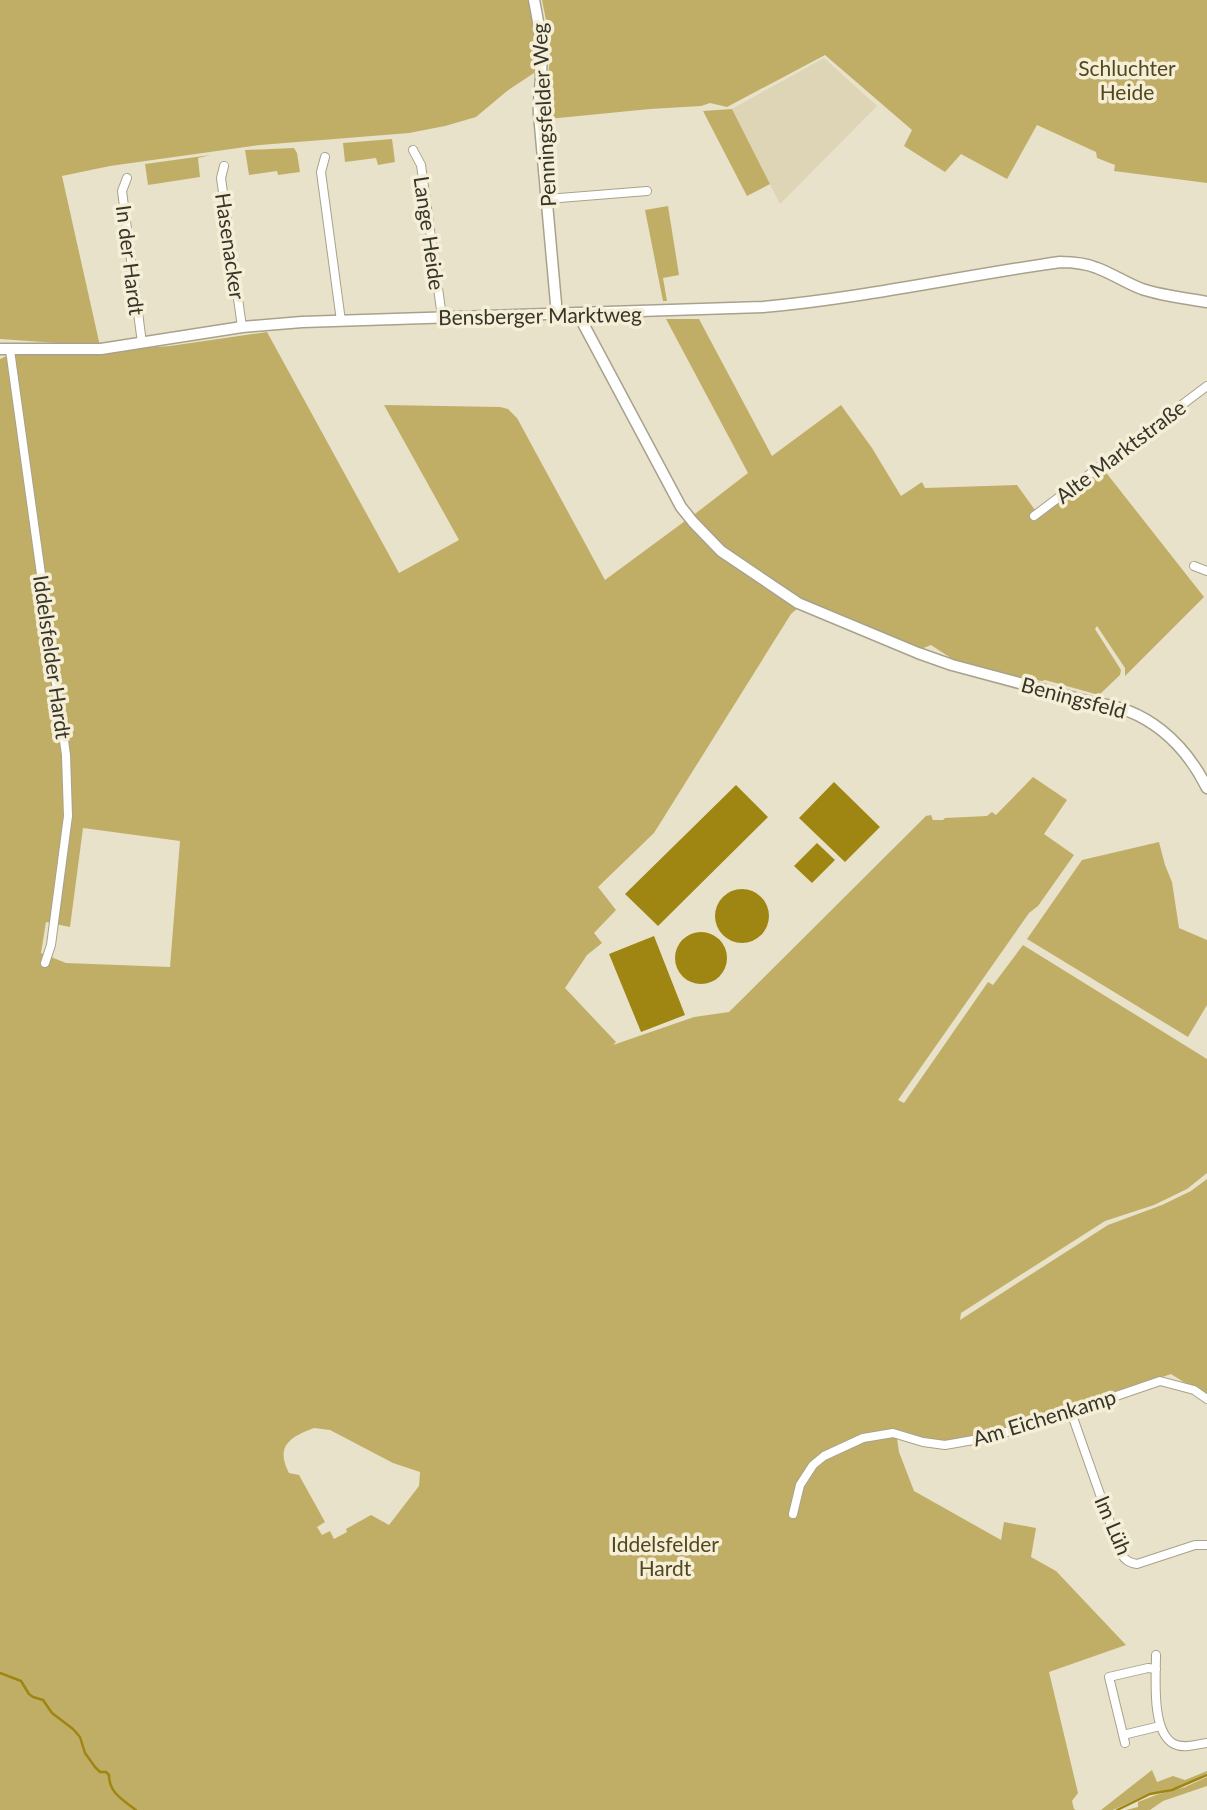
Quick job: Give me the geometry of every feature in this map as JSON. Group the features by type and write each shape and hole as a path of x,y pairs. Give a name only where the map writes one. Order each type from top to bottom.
{"street":[{"name":"Penningsfelder Weg","path":"534,0 541,35 538,114 557,315"},
{"name":"Lange Heide","path":"413,150 421,165 442,317"},
{"path":"325,158 321,172 341,321"},
{"name":"Hasenacker","path":"224,166 221,178 242,327"},
{"name":"In der Hardt","path":"127,178 122,191 142,343"},
{"path":"547,199 648,191"},
{"name":"Bensberger Marktweg","path":"5,350 101,349 242,327 341,321 799,304 1059,262 1078,262 1098,268 1142,289 1171,297 1207,302"},
{"name":"Beningsfeld","path":"578,314 681,507 721,551 798,603 918,653 952,665 1135,713 1173,738 1190,757 1207,788"},
{"name":"Iddelsfelder Hardt","path":"5,350 60,705 67,775 68,817 51,945 45,963"},
{"name":"Alte Marktstraße","path":"1034,516 1207,386"},
{"path":"1194,566 1207,570"},
{"name":"Am Eichenkamp","path":"793,1514 800,1485 813,1465 824,1456 863,1438 893,1433 945,1445 1013,1431 1160,1381 1194,1390 1207,1399"},
{"name":"Im Lüh","path":"1071,1412 1125,1559 1137,1564 1195,1545 1207,1545"},
{"path":"1156,1655 1157,1708 1160,1726 1166,1737 1175,1744 1185,1746 1207,1743"},
{"path":"1156,1668 1109,1677 1124,1739 1160,1726"}],"shaded area":[{"path":"824,58 877,106 780,204 732,109"},
{"path":"834,782 880,827 845,862 799,818"},
{"path":"736,785 768,817 658,926 625,894"},
{"path":"817,843 835,860 812,883 794,866"},
{"path":"742,889 761,897 769,916 761,935 742,943 723,935 715,916 723,897"},
{"path":"701,932 720,939 727,958 720,977 701,984 682,977 675,958 682,939"},
{"path":"654,936 685,1015 641,1032 609,954"}],"green space":[{"path":"0,0 529,0 537,42 537,71 476,117 445,126 409,133 260,145 110,166 62,176 100,346 0,339"},
{"name":"Schluchter Heide","path":"542,0 1207,0 1207,183 1114,171 1115,165 1097,158 1096,152 1037,125 1007,179 961,154 945,172 904,146 912,130 825,55 727,107 710,103 701,106 548,119 546,89 550,40"},
{"path":"732,109 770,184 747,196 703,111"},
{"path":"392,139 395,162 378,165 376,158 345,162 343,143"},
{"path":"294,148 300,172 278,175 277,171 249,175 245,150"},
{"path":"211,155 198,158 200,177 148,185 145,164"},
{"path":"668,206 679,275 663,278 667,301 663,301 645,210"},
{"path":"666,319 699,319 772,456 841,405 872,448 901,496 922,482 925,488 1017,485 1040,517 1104,470 1204,597 1125,676 1125,668 1097,626 1095,629 1121,670 1120,675 1099,695 1045,680 1008,676 957,662 931,645 921,649 805,601 738,560 691,517 748,473"},
{"name":"Iddelsfelder Hardt","path":"267,332 399,573 459,540 384,405 500,407 508,409 517,418 605,580 685,521 709,545 800,606 791,614 654,833 598,887 616,910 594,933 602,943 587,955 565,988 616,1042 613,1045 694,1017 729,1012 926,816 931,815 933,820 943,820 987,816 992,812 996,815 1033,777 1067,800 1044,834 1074,855 1038,906 1029,913 898,1100 904,1103 988,982 993,985 1023,945 1207,1059 1207,1173 1187,1189 1154,1205 1105,1221 961,1313 960,1320 1108,1225 1162,1205 1191,1191 1207,1179 1207,1397 1171,1374 969,1440 935,1442 897,1438 899,1452 914,1491 1001,1540 1004,1522 1036,1528 1031,1557 1056,1571 1126,1645 1049,1672 1078,1793 1072,1801 1076,1810 0,1810 0,359 13,353 170,346","holes":["83,828 180,841 170,967 66,963 41,953 46,922 70,927","314,1428 330,1430 393,1463 420,1472 419,1486 389,1525 371,1515 334,1539 330,1531 322,1535 317,1527 325,1522 299,1475 289,1473 284,1456 284,1449 292,1439"]},
{"path":"1159,842 1172,882 1179,928 1207,940 1207,1005 1188,1037 1027,939 1082,860"},
{"path":"1152,1770 1157,1782 1173,1776 1185,1780 1207,1773 1186,1785 1144,1796 1113,1810 1101,1810"},
{"path":"1207,1777 1207,1786 1163,1801 1150,1810 1126,1810 1138,1807 1138,1802"}],"waterway":[{"path":"0,1673 21,1681 29,1694 43,1700 52,1713 73,1729 95,1767 109,1775 114,1791 136,1810"},
{"path":"1117,1810 1150,1794 1172,1790 1207,1775"}]}
